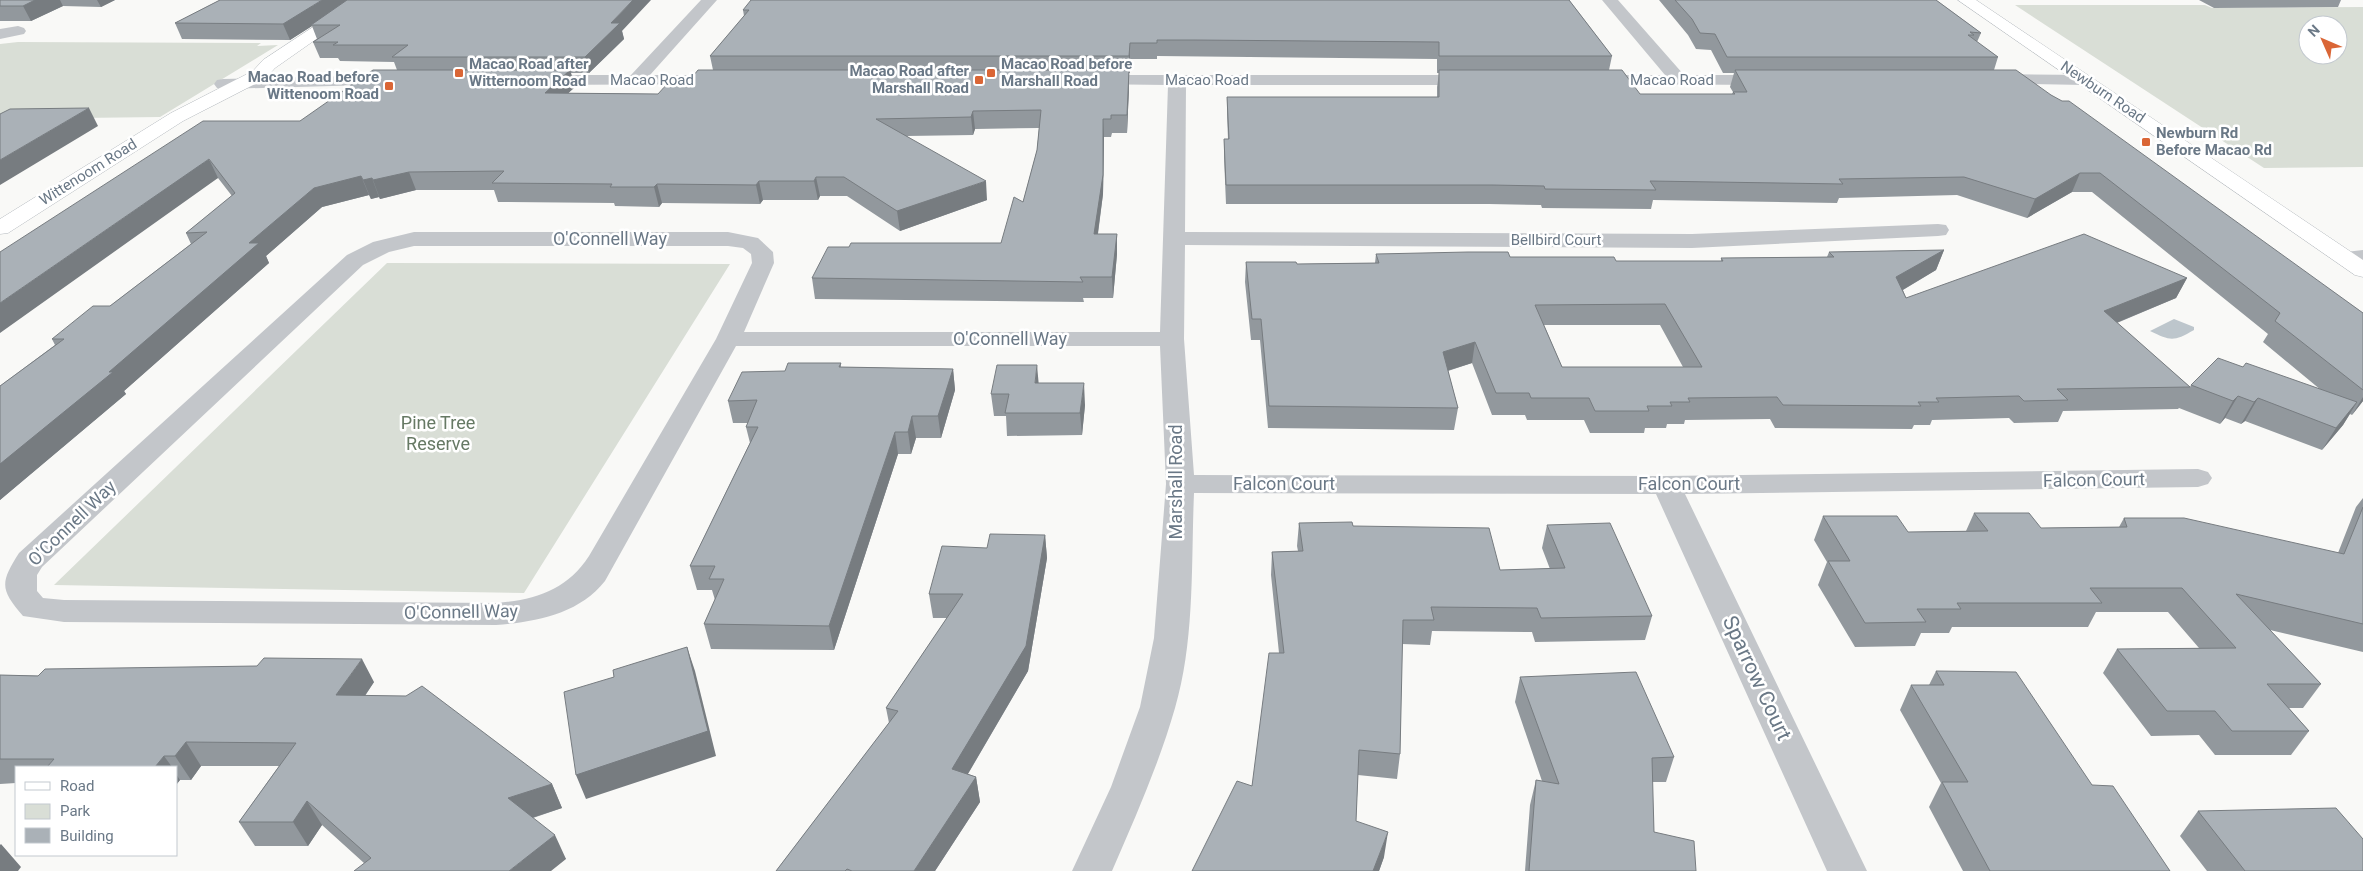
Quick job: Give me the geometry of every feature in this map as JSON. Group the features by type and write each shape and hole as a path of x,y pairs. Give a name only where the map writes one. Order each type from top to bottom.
{"street":[{"name":"Wittenoom Road","path":"177,116 190,102 223,84 259,75 269,64 364,0"},
{"path":"636,80 709,0"},
{"path":"1610,0 1679,80"},
{"name":"Newburn Road","path":"1966,0 2354,258 2363,270"},
{"path":"0,34 18,31"},
{"name":"Wittenoom Road","path":"0,228 177,116 242,79 247,68 285,44 314,32"},
{"path":"259,75 330,80"},
{"path":"242,79 409,80"},
{"path":"1976,79 2084,80"},
{"name":"Macao Road","path":"518,80 740,80"},
{"name":"Macao Road","path":"1078,80 1492,80"},
{"name":"Marshall Road","path":"1092,871 1130,786 1158,706 1172,638 1180,484 1172,339 1176,80"},
{"name":"Macao Road","path":"1570,80 1788,80"},
{"name":"Bellbird Court","path":"1174,238 1692,240 1938,230"},
{"name":"O'Connell Way","path":"414,239 728,239 750,244 762,252 763,263 728,339 608,551 588,580 562,601 524,612 496,614 64,611 34,608 21,594 21,574 30,560 355,260 381,247 414,239"},
{"name":"O'Connell Way","path":"728,339 1172,339"},
{"name":"Falcon Court","path":"1180,484 1666,485 2198,478"},
{"name":"Sparrow Court","path":"1666,485 1847,871"}],"green space":[{"path":"2015,5 2205,5 2212,8 2363,7 2363,167 2264,168"},
{"path":"18,42 261,43 257,46 278,45 160,117 0,119 0,44"},
{"name":"Pine Tree Reserve","path":"387,263 730,264 524,593 54,585"}],"shaded area":[{"path":"2174,319 2194,327 2194,330 2181,337 2172,339 2150,331"}],"building":[{"path":"0,0 35,0 23,6 0,6"},
{"path":"220,0 322,0 283,24 175,23"},
{"path":"347,0 633,0 611,23 620,23 585,57 392,57 408,45 333,45 338,42 313,42 340,25 311,25"},
{"path":"751,0 1569,0 1612,56 1439,56 1439,42 1157,40 1157,43 1130,43 1129,56 710,56 749,10 743,10"},
{"path":"1675,0 1936,0 1981,33 1970,32 1974,35 1968,35 1998,57 1727,57 1715,34 1700,33 1692,19"},
{"path":"373,70 570,70 545,93 658,94 667,84 686,85 698,70 1129,70 1127,115 1111,115 1111,119 1103,119 1103,175 1094,234 1117,234 1112,277 1080,277 1083,282 812,278 828,247 849,247 851,243 1001,243 1014,197 1023,202 1037,150 1041,110 973,111 971,117 876,119 986,181 897,211 844,177 816,177 814,181 759,181 756,185 657,184 654,187 610,187 612,184 492,183 504,171 409,172 373,180 372,178 363,180 361,176 314,188 249,243 259,243 109,372 113,372 0,464 0,386 64,339 52,339 93,306 110,306 207,232 186,233 235,193 209,159 0,303 0,252 203,121 300,121"},
{"path":"1439,70 1622,70 1640,94 1735,94 1733,92 1747,92 1735,70 2016,70 2051,95 2062,101 2069,101 2363,313 2363,390 2275,321 2280,313 2100,173 2080,173 2035,199 1964,177 1839,179 1843,184 1650,181 1656,190 1545,189 1544,186 1492,185 1226,185 1224,139 1229,139 1227,97 1439,97"},
{"path":"89,108 0,160 0,114 10,109"},
{"path":"2084,234 2187,278 2104,311 2190,387 2057,389 2068,400 2024,401 2019,396 1936,398 1939,402 1918,402 1921,406 1783,405 1777,397 1688,398 1690,402 1670,402 1672,406 1647,406 1649,411 1595,411 1589,398 1531,398 1529,393 1496,393 1475,342 1443,352 1458,408 1269,406 1261,319 1252,319 1246,262 1296,262 1297,264 1379,263 1376,254 1468,252 1508,252 1510,257 1614,257 1616,261 1723,261 1721,258 1834,257 1829,252 1944,250 1896,277 1906,298","holes":["1665,304 1702,367 1562,367 1535,305"]},
{"path":"2218,358 2243,367 2246,363 2357,402 2336,428 2258,398 2254,402 2238,396 2233,401 2191,385"},
{"path":"788,363 841,363 839,367 953,369 938,416 912,416 908,432 895,432 829,626 704,624 724,579 709,579 715,566 690,566 758,427 746,427 757,400 728,401 742,372 785,371"},
{"path":"997,365 1037,365 1035,383 1084,383 1080,413 1005,413 1009,394 991,394"},
{"path":"2363,507 2363,624 2236,594 2321,684 2267,684 2309,731 2232,731 2215,711 2167,711 2117,649 2236,648 2182,588 2090,588 2102,603 1957,603 1961,609 1917,609 1926,622 1865,623 1828,561 1850,561 1823,516 1897,516 1908,532 1988,531 1974,513 2029,513 2041,528 2127,527 2124,518 2184,518 2344,554"},
{"path":"1352,522 1353,526 1489,528 1500,570 1565,568 1547,525 1610,523 1652,616 1541,618 1537,608 1431,607 1434,620 1403,620 1400,754 1359,750 1356,821 1388,832 1373,871 1192,871 1237,781 1252,786 1269,653 1284,653 1272,552 1303,551 1299,523"},
{"path":"990,534 1045,535 1026,646 952,769 976,777 914,871 852,871 847,869 845,871 776,871 898,711 886,708 963,594 929,594 942,546 987,548"},
{"path":"687,647 708,731 576,775 564,692 614,677 613,670"},
{"path":"264,658 362,659 336,695 406,696 422,686 552,784 508,798 555,835 509,871 354,871 371,858 307,801 293,822 239,822 296,743 186,742 175,756 164,756 156,766 48,766 54,759 0,759 0,675 38,676 45,669 257,666"},
{"path":"1936,671 2016,672 2092,785 2113,786 2170,871 1990,871 1942,782 1968,782 1911,685 1944,685"},
{"path":"1636,672 1674,757 1652,758 1654,832 1694,841 1696,871 1529,871 1536,780 1559,784 1520,677"},
{"path":"2336,808 2363,839 2363,871 2245,871 2198,811"}],"place":[{"name":"Macao Road after Witternoom Road","path":"459,73"},
{"name":"Macao Road before Marshall Road","path":"991,73"},
{"name":"Macao Road after Marshall Road","path":"979,80"},
{"name":"Macao Road before Wittenoom Road","path":"389,86"},
{"name":"Newburn Rd Before Macao Rd","path":"2146,142"}]}
